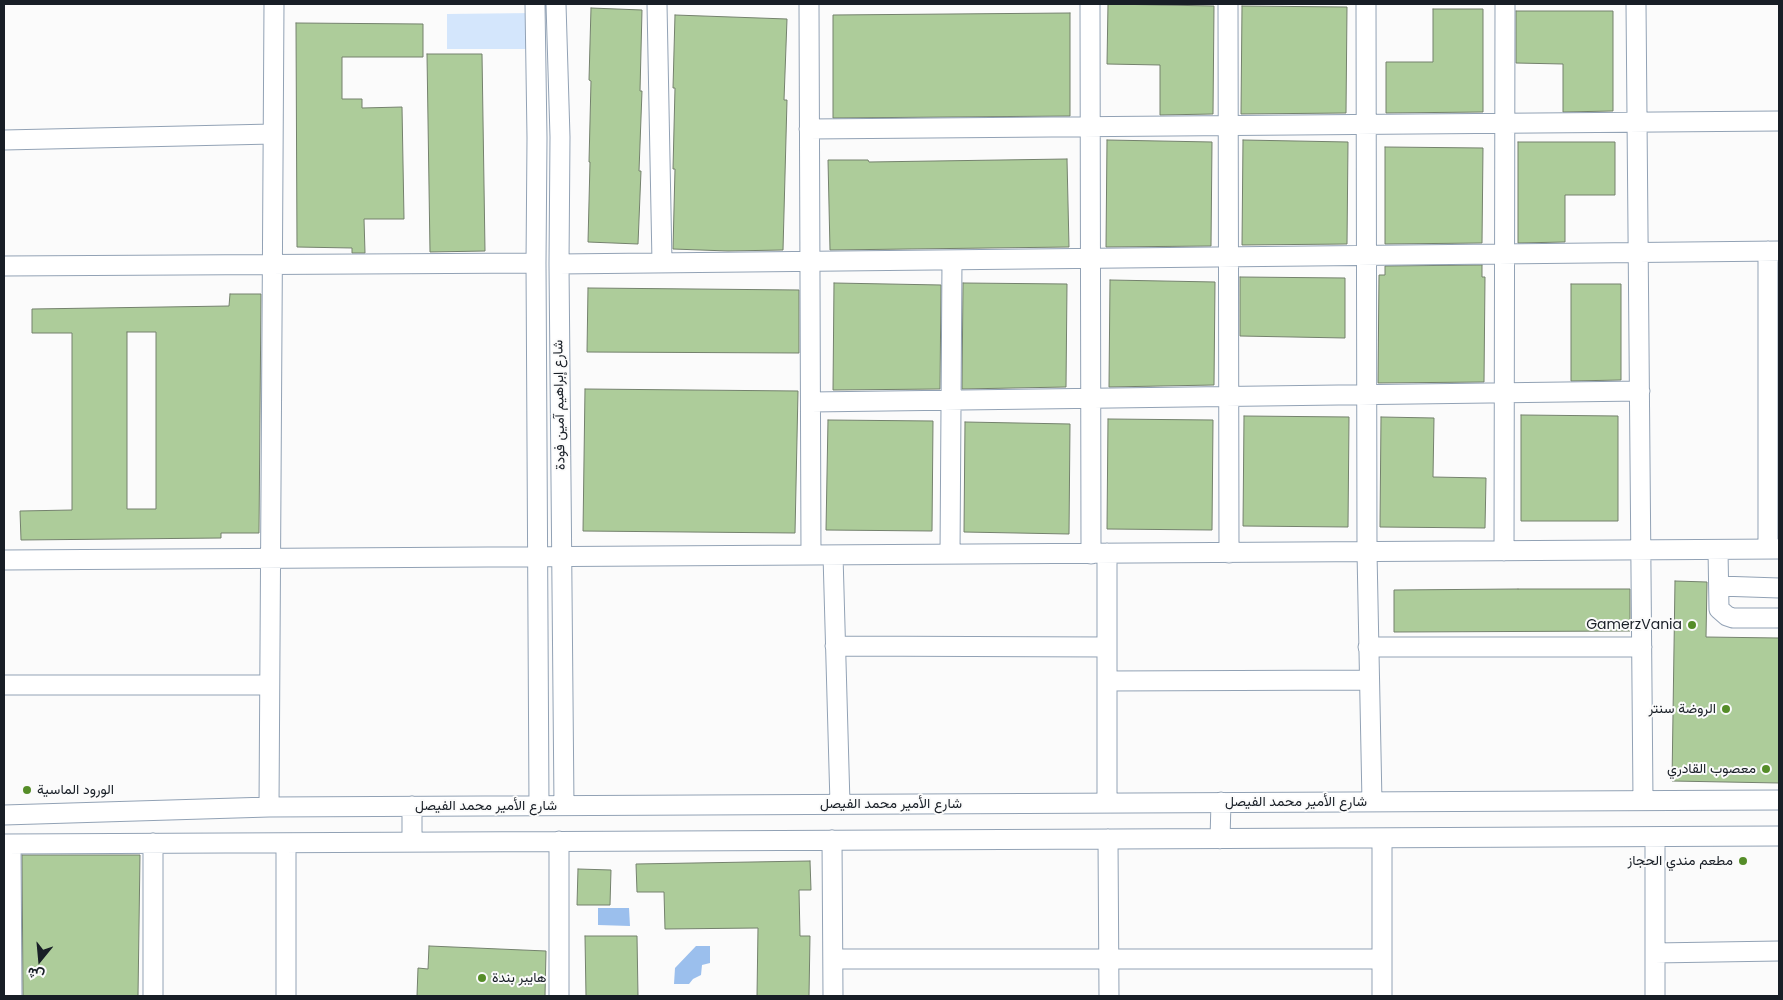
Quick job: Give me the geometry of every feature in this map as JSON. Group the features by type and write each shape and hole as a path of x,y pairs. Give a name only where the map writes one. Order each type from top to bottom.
{"street":[{"path":"268,807 274,4"},
{"name":"شارع إبراهيم آمين فودة","path":"535,4 539,805"},
{"name":"شارع إبراهيم آمين فودة","path":"556,4 560,137 559,264 564,805"},
{"path":"658,4 662,263"},
{"path":"809,4 811,555"},
{"path":"1090,4 1091,398 1099,553 1107,647 1107,803"},
{"path":"1228,4 1229,553"},
{"path":"1366,4 1367,552 1372,802"},
{"path":"1504,551 1505,4"},
{"path":"1636,4 1643,800"},
{"path":"809,128 1779,121"},
{"path":"4,140 272,134"},
{"path":"537,138 560,137"},
{"path":"4,560 1774,549 1774,251 559,264"},
{"path":"950,554 952,260"},
{"path":"4,266 536,263"},
{"path":"811,402 1640,390"},
{"path":"1718,550 1719,609 1727,616 1733,618 1779,618"},
{"path":"833,555 840,804"},
{"path":"1719,586 1779,588"},
{"path":"538,636 562,636"},
{"path":"836,646 1107,647"},
{"path":"1368,647 1642,647"},
{"path":"1107,681 1369,680"},
{"path":"4,685 269,685"},
{"name":"شارع الأمير محمد الفيصل","path":"4,814 268,807 1779,800"},
{"path":"1220,839 1221,802"},
{"path":"412,806 412,842"},
{"path":"12,996 7,844 1779,836"},
{"path":"1655,837 1655,996"},
{"path":"1382,838 1382,996"},
{"path":"1108,839 1109,996"},
{"path":"832,840 833,996"},
{"path":"559,842 559,996"},
{"path":"153,843 154,996"},
{"path":"286,843 286,996"},
{"path":"1655,953 1779,951"},
{"path":"832,959 1382,959"}],"shaded area":[{"path":"533,13 533,49 447,49 447,14"}],"water":[{"path":"598,908 629,908 630,926 598,925"},
{"path":"696,946 710,946 710,963 702,965 701,975 693,979 689,984 674,984 675,968"}],"building":[{"path":"1108,4 1214,6 1213,114 1160,115 1160,65 1107,64"},
{"path":"1242,6 1347,7 1346,113 1241,114"},
{"path":"591,8 642,10 640,91 642,91 639,171 641,171 638,244 588,242"},
{"path":"1433,9 1483,9 1483,112 1386,113 1386,62 1433,62"},
{"path":"1516,11 1613,11 1613,111 1563,112 1563,64 1516,63"},
{"path":"1070,13 1070,116 833,118 833,15"},
{"path":"675,15 787,19 784,100 787,100 783,250 673,249"},
{"path":"296,23 423,24 423,57 342,57 342,99 362,99 362,108 402,107 404,219 364,219 365,253 352,253 352,248 297,247"},
{"path":"427,54 482,54 485,251 430,252"},
{"path":"1107,140 1212,142 1211,246 1106,247"},
{"path":"1243,140 1348,142 1347,244 1242,245"},
{"path":"1518,142 1615,142 1615,195 1565,195 1565,242 1518,243"},
{"path":"1385,147 1483,148 1482,243 1385,244"},
{"path":"1067,159 1069,247 830,250 828,160 868,160 869,162"},
{"path":"1482,265 1482,277 1485,277 1484,382 1378,383 1379,275 1385,275 1385,266"},
{"path":"1240,277 1345,278 1345,338 1240,336"},
{"path":"1110,280 1215,282 1214,385 1109,387"},
{"path":"834,283 941,285 940,389 833,390"},
{"path":"963,283 1067,284 1066,387 962,389"},
{"path":"1571,284 1621,284 1621,380 1571,381"},
{"path":"588,288 799,290 799,353 587,352"},
{"path":"230,294 261,294 259,533 221,533 221,538 21,540 20,511 72,510 72,333 32,333 32,309 229,306","holes":["127,332 156,332 156,509 127,509"]},
{"path":"585,389 798,391 795,533 583,531"},
{"path":"1521,415 1618,416 1618,521 1521,521"},
{"path":"1244,416 1349,417 1348,527 1243,526"},
{"path":"1381,417 1434,418 1433,477 1486,478 1485,528 1380,527"},
{"path":"1108,419 1213,420 1212,530 1107,529"},
{"path":"828,420 933,421 932,531 826,530"},
{"path":"965,422 1070,424 1069,534 964,532"},
{"name":"الروضة سنتر","path":"1675,581 1707,582 1706,637 1779,638 1779,783 1672,781"},
{"path":"1630,589 1630,631 1394,632 1394,590"},
{"path":"22,855 140,855 138,996 23,996"},
{"path":"810,861 811,890 799,890 800,936 810,936 809,996 757,996 758,928 665,929 664,892 637,892 636,864"},
{"path":"578,869 611,870 610,905 577,905"},
{"path":"585,936 637,936 638,996 586,996"},
{"name":"هايبر بندة","path":"429,946 546,951 545,996 417,996 418,968 428,969"}],"place":[{"name":"GamerzVania","path":"1692,625"},
{"name":"الروضة سنتر","path":"1726,709"},
{"name":"معصوب القادري","path":"1766,769"},
{"name":"الورود الماسية","path":"27,790"},
{"name":"مطعم مندي الحجاز","path":"1743,861"},
{"name":"هايبر بندة","path":"482,978"}]}
